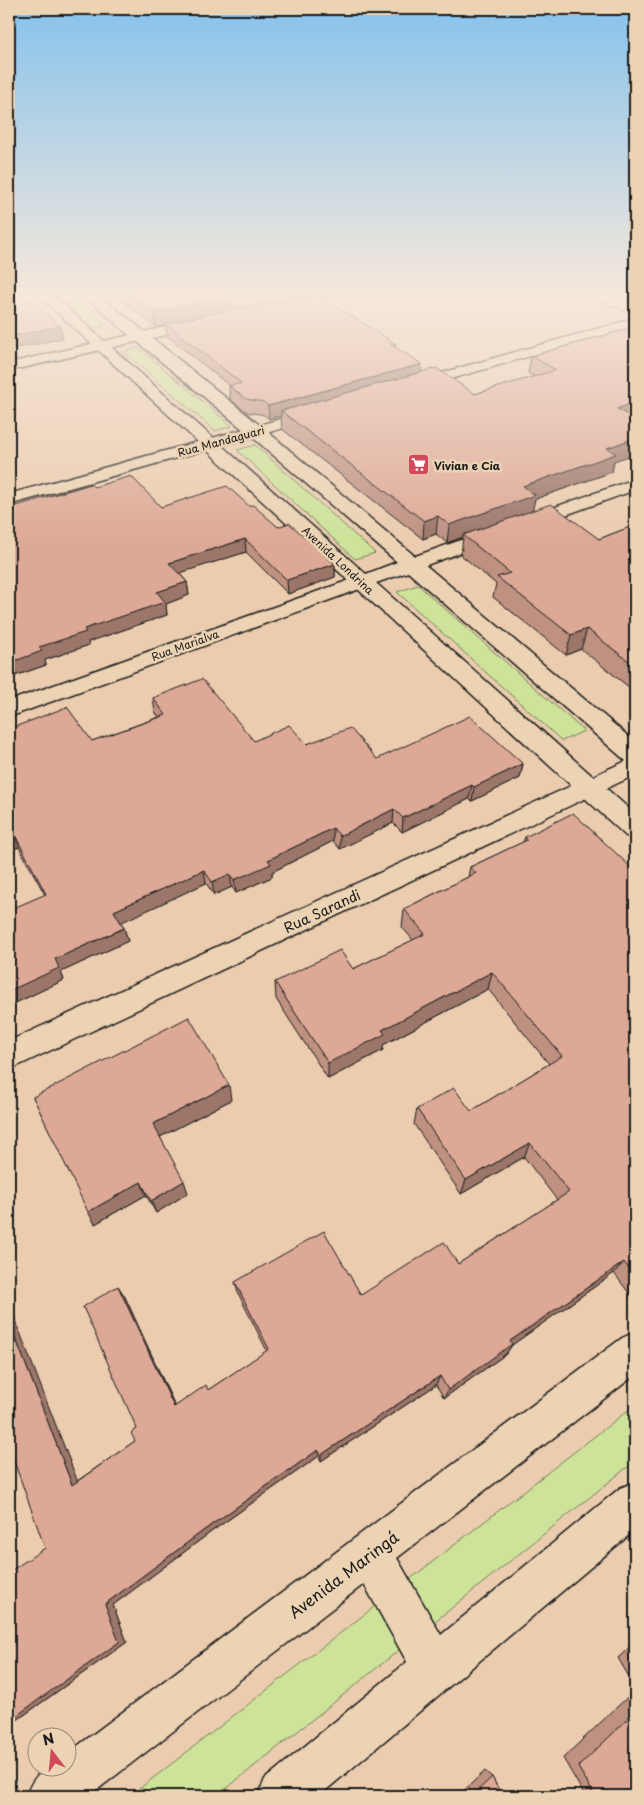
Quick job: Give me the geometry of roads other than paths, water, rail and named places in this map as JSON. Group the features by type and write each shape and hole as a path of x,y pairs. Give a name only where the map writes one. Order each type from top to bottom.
{"street":[{"name":"Avenida Londrina","path":"134,375 635,829"},
{"path":"187,375 256,431 635,755"},
{"path":"398,390 449,375"},
{"name":"Rua Mandaguari","path":"9,500 332,409"},
{"path":"411,564 635,484"},
{"name":"Rua Marialva","path":"9,709 411,564"},
{"name":"Rua Sarandi","path":"9,1056 635,765"},
{"name":"Avenida Maringá","path":"50,1796 635,1351"},
{"path":"282,1796 635,1503"},
{"path":"370,1553 436,1669"}],"place":[{"name":"Vivian e Cia","path":"418,465"}]}
